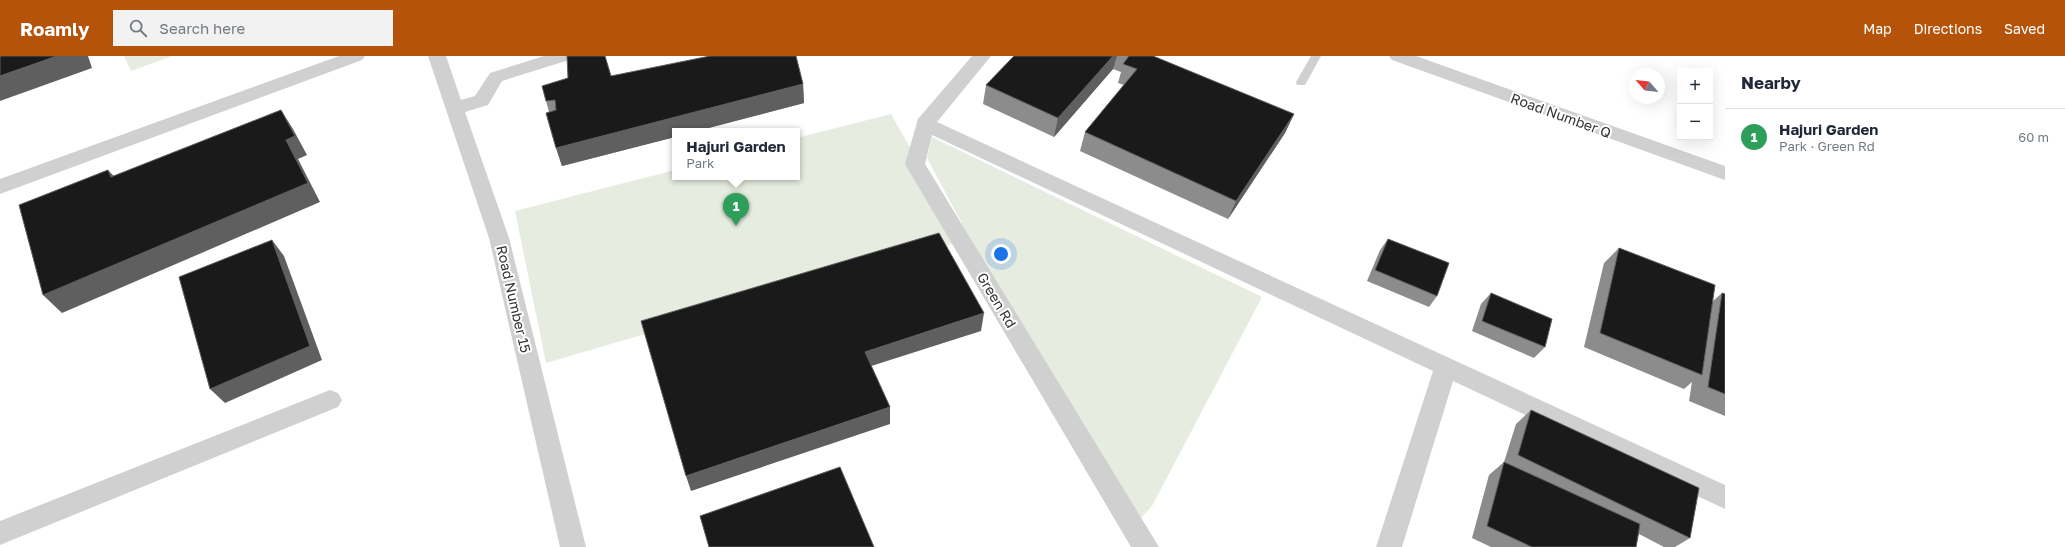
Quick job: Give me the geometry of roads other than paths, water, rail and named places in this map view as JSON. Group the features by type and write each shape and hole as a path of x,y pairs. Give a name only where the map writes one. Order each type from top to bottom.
{"street":[{"path":"0,187 356,56"},
{"name":"Road Number 15","path":"437,56 499,238 573,547"},
{"path":"455,108 481,101 496,77 563,56"},
{"name":"Green Rd","path":"982,56 925,124 915,164 1146,547"},
{"name":"Road Number Q","path":"1398,56 1725,173"},
{"path":"925,124 1725,497"},
{"path":"1389,547 1446,366"},
{"path":"0,533 330,400"}],"lane":[{"path":"1301,82 1316,56"}],"place":[{"name":"Hajuri Garden","path":"736,226"}]}
